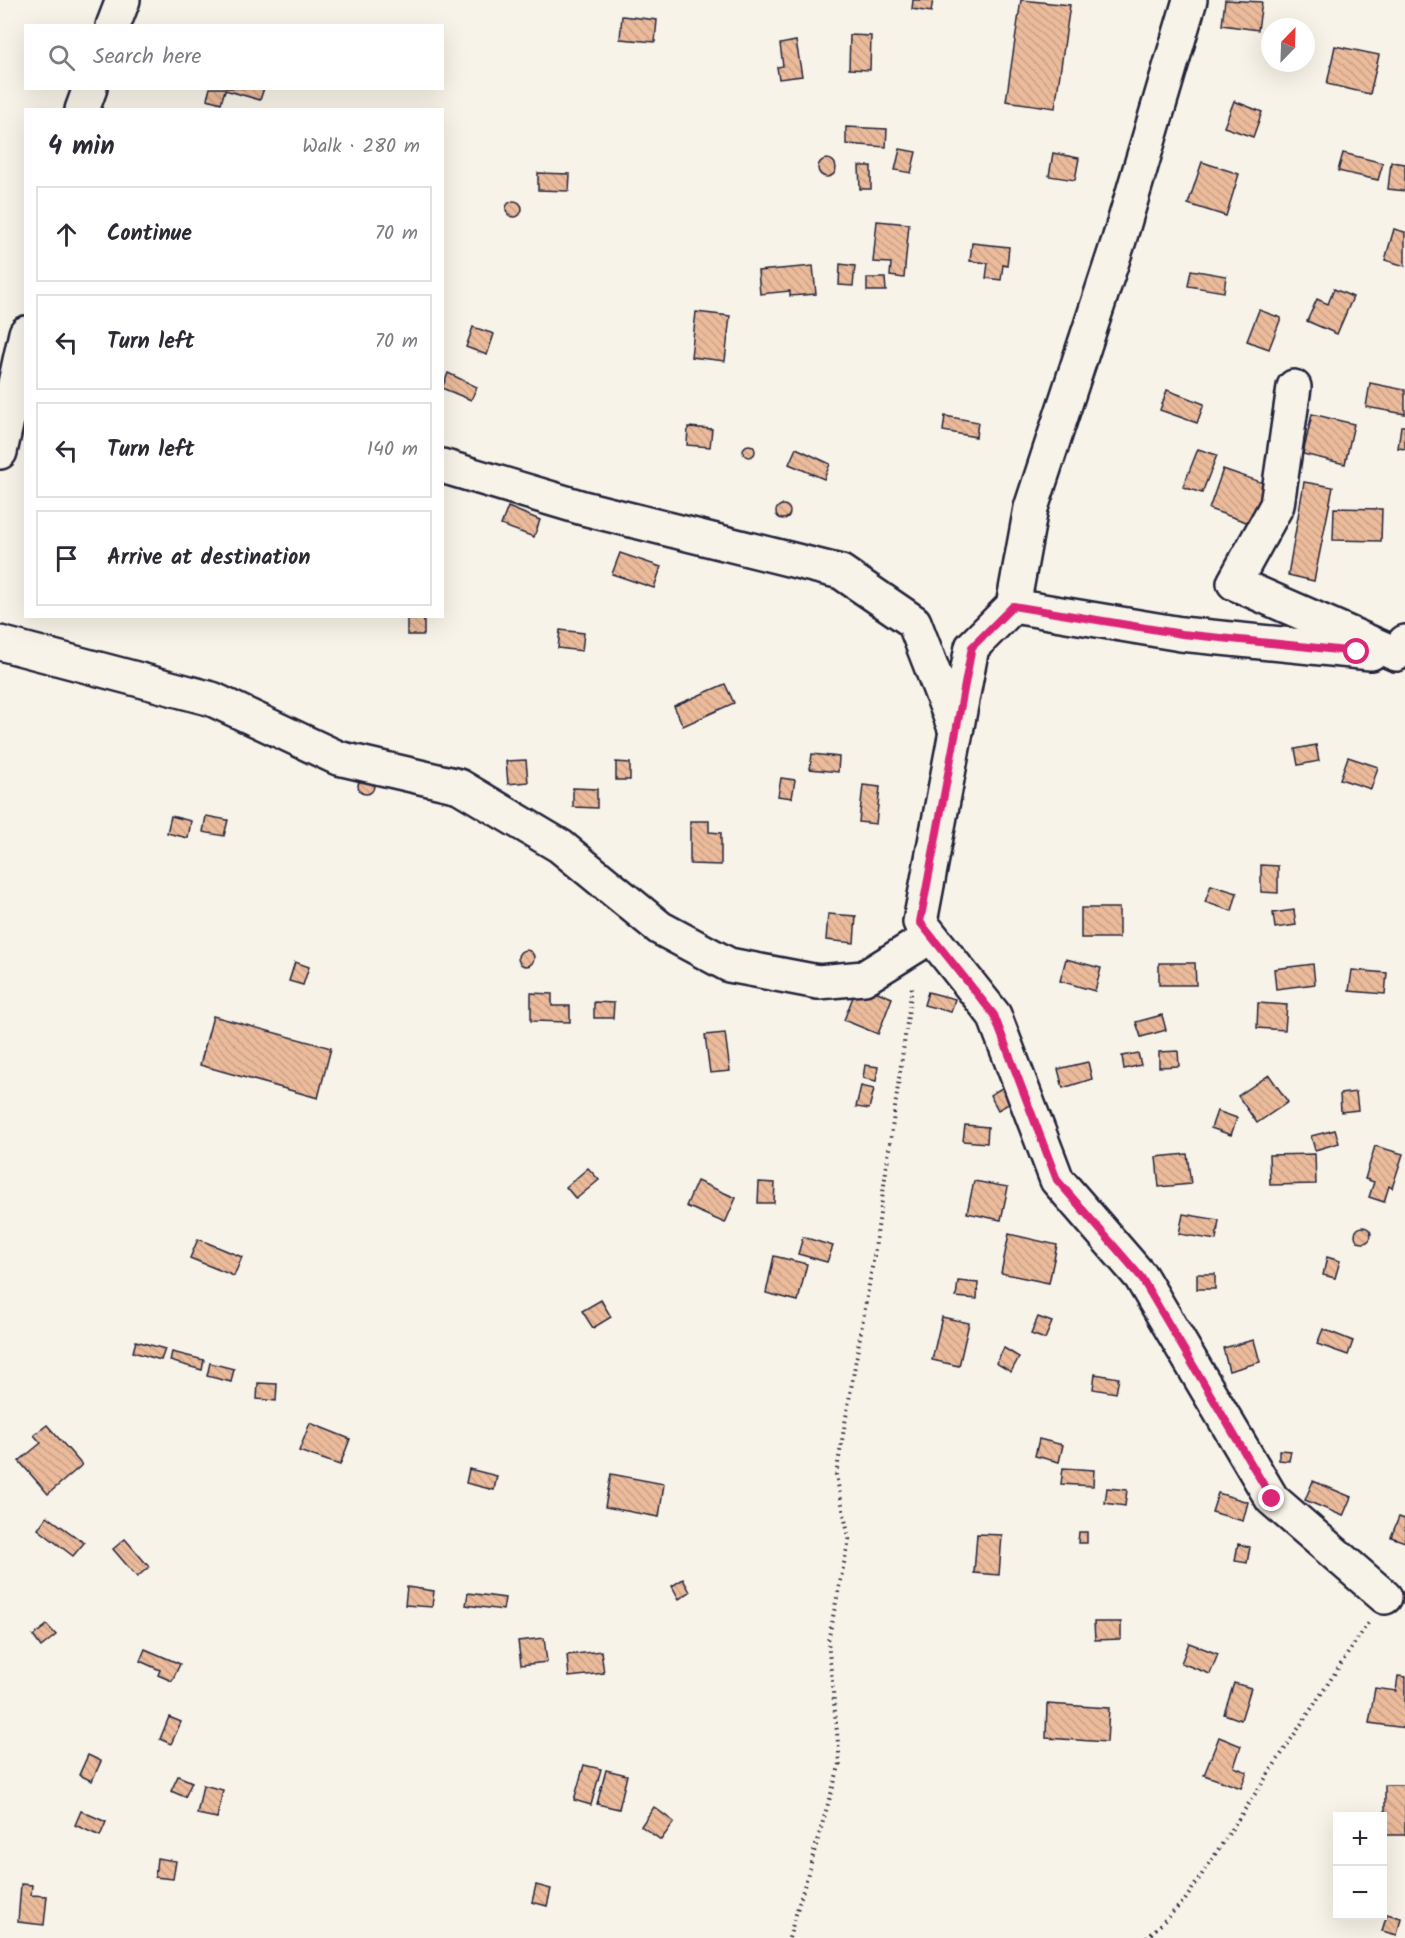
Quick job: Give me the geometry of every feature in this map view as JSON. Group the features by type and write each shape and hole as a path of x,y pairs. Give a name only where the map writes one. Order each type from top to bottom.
{"street":[{"path":"114,24 123,0"},
{"path":"1190,0 1119,240 1031,508 1013,606 972,647 920,922 994,1015 1057,1180 1141,1277 1272,1499 1385,1597"},
{"path":"83,108 89,90"},
{"path":"0,452 14,367 24,339"},
{"path":"1294,387 1277,504 1234,583 1402,650"},
{"path":"444,467 583,508 841,572 914,622 956,731"},
{"path":"1013,606 1182,634 1402,650"},
{"path":"0,643 212,699 338,758 459,786 560,846 660,928 729,966 818,982 864,978 917,945"}],"path":[{"path":"789,1938 840,1763 828,1641 849,1539 836,1475 874,1256 917,945"},
{"path":"1147,1938 1185,1900 1385,1597"}],"building":[{"path":"913,0 933,0 931,12 912,9"},
{"path":"1021,0 1070,5 1055,108 1006,101"},
{"path":"1225,0 1262,2 1258,30 1222,25"},
{"path":"622,16 657,20 655,42 620,39"},
{"path":"850,35 871,36 870,70 849,69"},
{"path":"796,41 802,76 779,79 777,67 783,66 780,44"},
{"path":"1335,46 1379,55 1370,94 1327,84"},
{"path":"209,90 225,90 221,103 207,99"},
{"path":"225,90 263,90 260,100"},
{"path":"1234,101 1262,112 1253,137 1224,127"},
{"path":"846,127 887,129 886,147 846,144"},
{"path":"900,149 916,152 911,173 895,170"},
{"path":"1053,153 1079,158 1075,180 1049,176"},
{"path":"1343,153 1383,163 1378,180 1338,171"},
{"path":"823,159 831,159 836,164 834,175 823,177 818,172 818,164"},
{"path":"1202,162 1239,174 1226,216 1188,204"},
{"path":"1391,162 1405,164 1405,191 1388,189"},
{"path":"859,166 871,166 871,189 860,189"},
{"path":"538,173 570,174 569,191 538,190"},
{"path":"511,201 517,201 522,209 520,215 511,217 506,212 506,206"},
{"path":"877,221 909,224 904,278 890,276 891,263 873,262"},
{"path":"1394,229 1405,232 1405,266 1385,260"},
{"path":"972,243 1009,247 1007,266 1003,265 1001,280 986,278 988,263 970,261"},
{"path":"840,264 855,266 853,286 839,285"},
{"path":"813,266 816,294 790,296 790,291 760,294 758,271"},
{"path":"1191,270 1226,276 1224,292 1188,286"},
{"path":"867,278 885,278 886,291 867,291"},
{"path":"1334,289 1353,297 1337,334 1307,321 1317,299 1328,304"},
{"path":"1259,310 1281,318 1269,349 1247,341"},
{"path":"696,312 730,316 725,361 691,357"},
{"path":"473,327 494,334 487,355 466,347"},
{"path":"448,373 477,387 471,400 444,389"},
{"path":"1370,383 1405,390 1405,414 1366,407"},
{"path":"1167,390 1204,404 1197,423 1160,410"},
{"path":"1312,414 1354,424 1345,464 1303,454"},
{"path":"945,416 978,422 976,437 943,431"},
{"path":"1401,426 1405,426 1405,449 1398,448"},
{"path":"688,427 712,429 710,447 687,445"},
{"path":"751,445 754,446 754,456 747,457 744,456 743,449 744,446"},
{"path":"796,448 830,464 824,479 789,464"},
{"path":"1198,449 1217,455 1202,493 1183,487"},
{"path":"1223,469 1266,484 1252,524 1209,509"},
{"path":"1304,482 1333,487 1314,581 1288,575"},
{"path":"780,505 786,505 790,512 786,519 780,519 776,515 776,509"},
{"path":"508,507 540,520 534,537 501,525"},
{"path":"1334,508 1382,509 1381,541 1333,540"},
{"path":"620,553 661,567 654,588 612,574"},
{"path":"407,618 424,618 424,635 407,635"},
{"path":"560,630 584,633 582,651 558,648"},
{"path":"725,684 734,703 683,726 674,706"},
{"path":"1316,745 1319,761 1298,765 1295,749"},
{"path":"812,754 839,757 838,772 810,769"},
{"path":"1348,757 1378,767 1371,789 1340,779"},
{"path":"526,760 528,782 508,784 506,761"},
{"path":"616,762 630,763 630,780 616,780"},
{"path":"366,778 374,786 366,794 358,786"},
{"path":"781,778 795,780 792,798 778,796"},
{"path":"863,785 880,787 876,824 859,822"},
{"path":"573,788 597,789 597,808 573,807"},
{"path":"171,816 191,821 188,838 167,833"},
{"path":"206,816 228,820 224,836 203,832"},
{"path":"690,821 709,821 709,832 721,833 721,865 690,864"},
{"path":"1261,865 1278,866 1278,893 1261,892"},
{"path":"1211,885 1237,893 1232,911 1205,902"},
{"path":"1081,908 1119,908 1119,938 1081,938"},
{"path":"1294,910 1296,925 1275,928 1273,913"},
{"path":"828,914 856,916 854,943 826,940"},
{"path":"523,950 529,950 534,958 532,964 523,966 518,961 518,955"},
{"path":"1066,959 1101,968 1095,991 1060,981"},
{"path":"295,962 309,967 303,985 289,981"},
{"path":"1159,963 1195,963 1196,985 1159,985"},
{"path":"1313,964 1315,984 1276,989 1274,969"},
{"path":"1352,970 1387,973 1385,994 1349,991"},
{"path":"858,984 892,998 878,1034 844,1020"},
{"path":"928,992 955,999 951,1012 924,1005"},
{"path":"531,993 552,994 552,1006 570,1006 570,1022 531,1021"},
{"path":"594,1002 614,1003 613,1018 594,1018"},
{"path":"1258,1003 1287,1005 1285,1030 1257,1028"},
{"path":"1162,1015 1166,1030 1141,1037 1136,1022"},
{"path":"213,1016 331,1048 318,1098 200,1065"},
{"path":"725,1033 730,1071 710,1073 705,1035"},
{"path":"1178,1051 1179,1066 1159,1067 1159,1052"},
{"path":"1138,1053 1141,1065 1124,1069 1122,1056"},
{"path":"1088,1062 1092,1079 1063,1088 1058,1069"},
{"path":"865,1065 878,1067 876,1081 863,1078"},
{"path":"1269,1075 1288,1102 1257,1123 1238,1096"},
{"path":"861,1086 874,1089 869,1109 856,1107"},
{"path":"1005,1086 1014,1101 998,1110 990,1095"},
{"path":"1356,1092 1358,1110 1341,1112 1340,1094"},
{"path":"1217,1111 1237,1118 1231,1135 1211,1128"},
{"path":"965,1125 988,1127 987,1143 963,1141"},
{"path":"1335,1130 1339,1143 1315,1150 1311,1136"},
{"path":"1375,1146 1403,1154 1392,1188 1389,1186 1384,1202 1369,1197 1374,1182 1365,1179"},
{"path":"1187,1154 1191,1184 1159,1187 1156,1157"},
{"path":"1315,1154 1316,1184 1270,1185 1269,1155"},
{"path":"588,1168 599,1180 576,1199 566,1187"},
{"path":"697,1181 736,1198 725,1223 686,1206"},
{"path":"974,1181 1008,1187 1001,1220 967,1213"},
{"path":"759,1182 775,1183 774,1203 758,1203"},
{"path":"1183,1214 1219,1220 1216,1240 1179,1234"},
{"path":"1360,1227 1366,1227 1371,1235 1369,1241 1360,1243 1355,1238 1355,1232"},
{"path":"1009,1234 1057,1245 1049,1283 1001,1273"},
{"path":"803,1237 833,1246 827,1262 798,1254"},
{"path":"198,1239 242,1257 234,1276 190,1258"},
{"path":"774,1256 807,1264 798,1301 766,1293"},
{"path":"1327,1257 1340,1261 1335,1278 1323,1275"},
{"path":"1197,1274 1215,1274 1215,1289 1197,1289"},
{"path":"958,1281 978,1283 977,1299 956,1297"},
{"path":"601,1300 611,1317 593,1328 582,1311"},
{"path":"942,1317 969,1323 959,1366 932,1360"},
{"path":"1038,1317 1052,1322 1045,1339 1031,1334"},
{"path":"1323,1329 1353,1341 1348,1355 1317,1344"},
{"path":"1254,1340 1260,1362 1229,1371 1223,1348"},
{"path":"136,1341 165,1349 161,1360 133,1352"},
{"path":"1004,1348 1019,1357 1011,1372 996,1363"},
{"path":"172,1352 204,1360 202,1370 170,1361"},
{"path":"210,1363 234,1369 231,1382 207,1376"},
{"path":"1095,1374 1119,1378 1116,1393 1093,1389"},
{"path":"258,1383 277,1384 276,1401 257,1399"},
{"path":"310,1423 350,1439 340,1465 299,1451"},
{"path":"47,1425 82,1465 48,1494 19,1461 41,1443 34,1435"},
{"path":"1039,1439 1063,1445 1059,1462 1035,1456"},
{"path":"1279,1450 1291,1451 1289,1461 1279,1460"},
{"path":"1063,1468 1094,1470 1093,1486 1061,1484"},
{"path":"469,1469 497,1476 494,1490 466,1483"},
{"path":"611,1474 664,1484 659,1517 605,1507"},
{"path":"1313,1481 1351,1497 1343,1516 1305,1500"},
{"path":"1107,1488 1127,1490 1125,1506 1105,1503"},
{"path":"1218,1493 1248,1502 1243,1521 1212,1512"},
{"path":"47,1516 84,1543 73,1556 38,1529"},
{"path":"1399,1517 1405,1519 1405,1542 1391,1537"},
{"path":"1079,1532 1087,1532 1087,1543 1078,1543"},
{"path":"977,1534 1002,1535 999,1575 974,1573"},
{"path":"125,1539 149,1567 137,1577 113,1549"},
{"path":"1238,1544 1250,1547 1247,1563 1235,1561"},
{"path":"683,1579 690,1592 679,1599 672,1586"},
{"path":"407,1587 434,1591 432,1607 405,1605"},
{"path":"468,1593 505,1598 503,1610 466,1605"},
{"path":"1094,1622 1121,1622 1121,1639 1095,1640"},
{"path":"47,1625 56,1635 41,1647 33,1636"},
{"path":"544,1638 547,1662 521,1665 518,1641"},
{"path":"1189,1643 1218,1654 1210,1674 1181,1663"},
{"path":"145,1649 180,1664 172,1681 158,1675 160,1670 140,1661"},
{"path":"601,1651 604,1673 569,1677 567,1655"},
{"path":"1398,1676 1405,1677 1405,1728 1369,1723 1375,1688 1396,1691"},
{"path":"1234,1683 1251,1688 1241,1720 1224,1714"},
{"path":"1047,1704 1109,1708 1107,1742 1046,1738"},
{"path":"169,1717 181,1722 171,1744 160,1739"},
{"path":"1219,1737 1241,1746 1234,1767 1247,1772 1241,1788 1204,1775"},
{"path":"88,1755 101,1761 92,1781 79,1775"},
{"path":"584,1765 601,1769 591,1805 574,1800"},
{"path":"606,1770 627,1775 619,1809 597,1804"},
{"path":"178,1776 192,1782 185,1797 171,1791"},
{"path":"203,1785 223,1790 217,1818 197,1814"},
{"path":"1385,1785 1405,1785 1405,1835 1387,1835 1387,1812 1385,1812"},
{"path":"654,1807 674,1822 661,1840 641,1826"},
{"path":"81,1811 106,1822 100,1836 75,1825"},
{"path":"157,1858 176,1861 173,1879 155,1877"},
{"path":"21,1884 32,1885 31,1895 47,1896 44,1925 18,1922"},
{"path":"536,1885 551,1889 547,1906 532,1902"},
{"path":"1387,1914 1401,1918 1397,1935 1382,1931"}],"route":[{"path":"1272,1499 1141,1277 1057,1180 994,1015 920,922 972,647 1013,606 1182,634 1357,652"}]}
